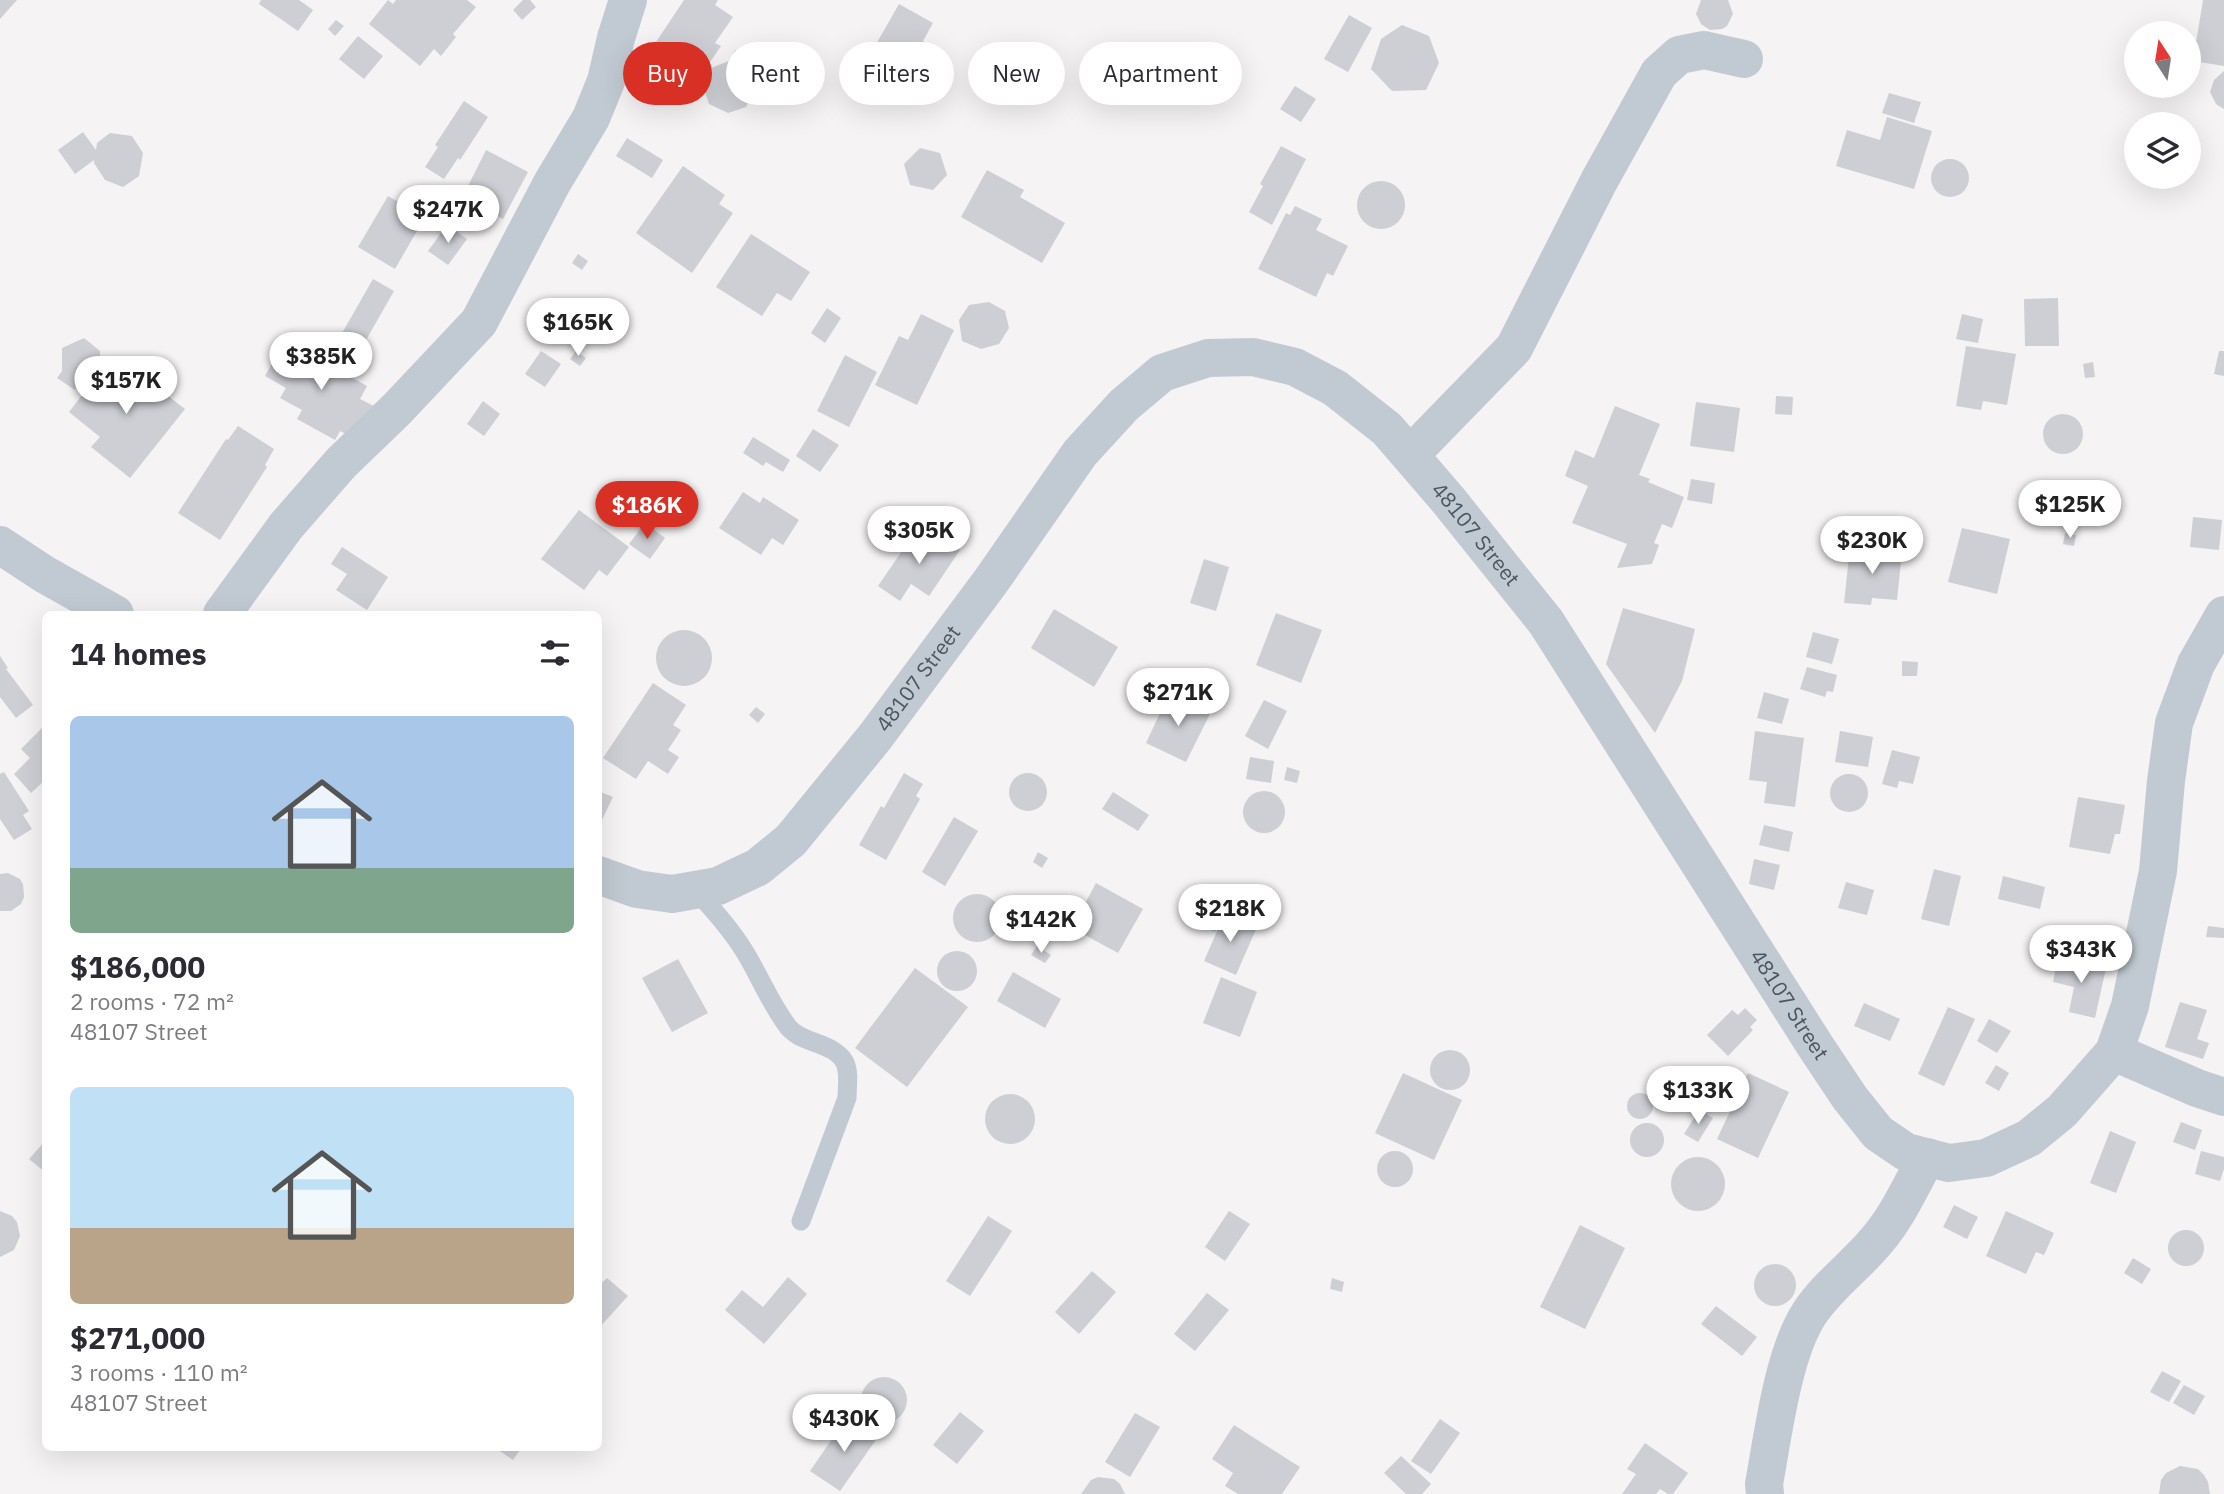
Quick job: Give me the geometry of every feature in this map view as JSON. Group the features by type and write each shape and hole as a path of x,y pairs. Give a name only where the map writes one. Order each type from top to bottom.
{"street":[{"path":"224,611 286,526 341,463 397,409 479,322 552,183 590,118 606,81 628,0"},
{"path":"1410,456 1514,348 1599,181 1659,73 1679,55 1704,50 1744,59"},
{"name":"48107 Street","path":"602,876 637,889 672,894 718,886 758,867 791,840 884,725 1080,453 1124,405 1162,373 1208,358 1253,357 1295,366 1335,388 1387,429 1546,622 1850,1098 1878,1133 1906,1152 1949,1163 1986,1158 2029,1138 2062,1111 2114,1052 2130,1006 2158,871 2174,723 2196,664 2224,615"},
{"path":"0,545 44,574 110,611"},
{"path":"2114,1052 2224,1097"},
{"path":"1765,1494 1764,1484 1776,1418 1794,1342 1809,1314 1833,1284 1878,1240 1927,1157"}],"lane":[{"path":"695,890 723,920 744,950 791,1031 834,1051 845,1062 848,1078 847,1098 801,1221"}],"building":[{"path":"0,0 17,0 0,19"},
{"path":"261,0 299,0 313,10 298,31 259,4"},
{"path":"388,0 393,4 396,0 467,0 476,7 453,34 456,37 441,56 434,49 420,66 369,24"},
{"path":"523,0 530,0 536,7 522,20 513,10"},
{"path":"684,0 718,0 715,5 733,17 715,43 721,46 712,59 712,42 656,42"},
{"path":"1701,0 1728,0 1733,14 1727,26 1710,30 1701,24 1696,14"},
{"path":"2203,0 2224,0 2224,66 2202,62 2202,21 2200,21"},
{"path":"899,4 933,23 923,41 925,42 877,42"},
{"path":"1349,15 1372,28 1348,72 1324,59"},
{"path":"336,20 344,26 335,36 328,29"},
{"path":"1402,25 1429,36 1439,63 1426,90 1392,91 1371,69 1381,39"},
{"path":"358,36 383,56 364,79 339,59"},
{"path":"726,62 726,105 747,105 746,107 728,113 711,105 712,68"},
{"path":"2224,71 2224,109 2216,104 2210,92 2214,80"},
{"path":"1295,86 1316,99 1301,122 1280,109"},
{"path":"1889,93 1921,102 1914,123 1882,113"},
{"path":"464,101 488,117 444,179 425,167 438,147 435,145"},
{"path":"1887,117 1932,131 1914,189 1836,166 1847,130 1880,140"},
{"path":"83,132 96,150 97,143 110,133 132,136 143,153 139,176 123,187 105,180 94,160 75,174 58,150"},
{"path":"627,138 663,160 652,178 616,156"},
{"path":"1281,146 1306,159 1272,225 1249,212 1263,186 1260,184"},
{"path":"920,148 940,153 947,175 933,190 910,185 904,164"},
{"path":"486,150 528,172 503,219 462,198"},
{"path":"1950,159 1963,165 1969,178 1963,191 1950,197 1937,191 1931,178 1937,165"},
{"path":"683,166 725,195 719,204 733,213 692,273 636,233"},
{"path":"987,170 1024,190 1020,197 1065,223 1042,263 961,217"},
{"path":"1381,181 1398,188 1405,205 1398,222 1381,229 1364,222 1357,205 1364,188"},
{"path":"388,196 425,217 395,269 358,247"},
{"path":"1295,206 1322,219 1316,230 1348,246 1333,276 1327,273 1316,297 1258,269 1286,213 1290,215"},
{"path":"447,225 467,239 448,265 428,251"},
{"path":"751,234 810,272 791,301 777,293 762,316 716,287"},
{"path":"578,254 588,261 582,270 572,263"},
{"path":"373,279 394,291 362,347 341,335"},
{"path":"2058,298 2059,346 2025,346 2024,299"},
{"path":"989,302 1005,311 1009,328 999,344 981,349 962,341 959,320 969,305"},
{"path":"827,308 841,318 825,343 811,333"},
{"path":"921,314 954,330 917,405 875,385 899,336 908,340"},
{"path":"1962,314 1983,319 1978,343 1956,339"},
{"path":"288,335 312,348 308,353 367,386 360,399 378,408 360,441 340,431 335,440 297,419 302,410 280,398 286,388 265,376"},
{"path":"84,338 100,351 100,370 82,380 75,390 57,378 62,371 62,348"},
{"path":"1966,346 2016,354 2007,405 1983,401 1981,410 1956,406"},
{"path":"541,351 561,364 545,387 525,374"},
{"path":"576,351 586,358 580,366 570,359"},
{"path":"2219,351 2224,351 2224,376 2214,374"},
{"path":"845,355 877,372 849,427 817,411"},
{"path":"120,359 185,409 130,478 91,447 100,437 69,412 100,372 106,376"},
{"path":"2093,362 2095,377 2085,378 2083,364"},
{"path":"1776,396 1793,397 1792,415 1775,414"},
{"path":"483,401 500,414 484,436 467,424"},
{"path":"1696,402 1740,408 1734,452 1690,446"},
{"path":"1615,406 1660,424 1639,475 1650,479 1648,482 1684,497 1672,528 1662,524 1654,543 1659,545 1652,564 1617,568 1627,544 1572,523 1588,486 1565,476 1575,450 1594,458"},
{"path":"2063,414 2071,415 2077,420 2082,426 2082,442 2077,448 2071,453 2063,454 2055,453 2049,448 2044,442 2043,434 2044,426 2049,420 2055,415"},
{"path":"238,426 274,449 265,465 267,467 220,540 178,513 226,439 228,440"},
{"path":"813,429 839,445 820,472 796,456"},
{"path":"753,437 790,460 783,472 766,462 763,466 743,453"},
{"path":"1691,479 1715,483 1712,504 1687,500"},
{"path":"743,492 760,503 763,497 799,520 783,545 772,538 761,555 719,528"},
{"path":"579,510 629,547 607,576 599,570 584,590 541,559"},
{"path":"2193,517 2222,520 2219,550 2190,547"},
{"path":"645,523 665,538 650,559 629,544"},
{"path":"1962,528 2010,539 1997,594 1948,582"},
{"path":"917,529 934,541 938,535 960,550 929,596 911,584 900,601 878,586"},
{"path":"2065,533 2076,535 2074,546 2063,544"},
{"path":"342,547 388,577 367,610 336,590 347,574 331,564"},
{"path":"1850,547 1902,552 1897,600 1872,598 1871,605 1844,603"},
{"path":"1204,559 1229,567 1216,611 1190,603"},
{"path":"1623,608 1695,629 1682,681 1655,733 1606,664"},
{"path":"1054,609 1118,647 1094,687 1031,648"},
{"path":"1276,613 1322,630 1301,683 1256,665"},
{"path":"684,630 695,632 704,638 710,647 710,669 704,678 695,684 684,686 673,684 664,678 658,669 656,658 658,647 664,638 673,632"},
{"path":"1813,632 1839,639 1832,664 1806,657"},
{"path":"0,656 8,668 6,669 33,705 16,718 0,697"},
{"path":"1902,661 1918,662 1917,676 1902,676"},
{"path":"1807,667 1837,675 1833,692 1827,691 1825,697 1800,689"},
{"path":"653,683 686,705 673,725 681,730 668,750 679,757 668,774 648,761 636,779 603,758"},
{"path":"1764,692 1789,699 1782,724 1757,718"},
{"path":"1169,694 1210,714 1186,762 1146,743"},
{"path":"1264,700 1287,711 1268,749 1245,736"},
{"path":"756,707 765,714 758,723 749,715"},
{"path":"42,728 42,783 31,793 14,774 30,758 21,749"},
{"path":"1755,731 1804,738 1795,807 1764,803 1767,782 1749,780"},
{"path":"1840,731 1873,737 1868,767 1835,762"},
{"path":"1892,750 1920,757 1913,784 1899,781 1897,788 1882,784"},
{"path":"1250,757 1274,761 1271,783 1246,779"},
{"path":"1287,767 1300,771 1297,783 1284,780"},
{"path":"4,772 29,811 23,815 32,829 14,840 0,819 0,774"},
{"path":"904,773 923,784 916,796 920,799 886,860 859,845"},
{"path":"1028,773 1042,778 1047,792 1042,806 1028,811 1014,806 1009,792 1014,778"},
{"path":"1849,774 1862,780 1868,793 1862,806 1849,812 1836,806 1830,793 1836,780"},
{"path":"1264,791 1279,797 1285,812 1279,827 1264,833 1249,827 1243,812 1249,797"},
{"path":"1113,792 1149,815 1138,831 1102,809"},
{"path":"602,793 613,797 602,820"},
{"path":"2078,797 2125,805 2120,834 2115,834 2110,854 2069,847"},
{"path":"954,817 978,831 945,886 922,872"},
{"path":"1764,825 1793,832 1789,852 1759,845"},
{"path":"1038,852 1048,858 1042,868 1033,862"},
{"path":"1754,859 1780,865 1774,890 1749,884"},
{"path":"1934,869 1961,876 1949,926 1921,919"},
{"path":"8,873 20,879 24,897 21,904 11,911 0,911 0,874"},
{"path":"2003,876 2045,887 2040,909 1998,899"},
{"path":"1846,882 1874,890 1867,915 1838,908"},
{"path":"1096,883 1143,909 1118,953 1072,928"},
{"path":"977,894 994,901 1001,918 994,935 977,942 960,935 953,918 960,901"},
{"path":"1208,902 1225,910 1215,932 1198,924"},
{"path":"1225,913 1257,927 1236,975 1204,961"},
{"path":"2208,926 2224,928 2224,938 2206,937"},
{"path":"1037,946 1051,955 1045,963 1031,955"},
{"path":"957,951 971,957 977,971 971,985 957,991 943,985 937,971 943,957"},
{"path":"2058,957 2106,968 2095,1018 2069,1012 2074,987 2053,982"},
{"path":"678,959 708,1013 672,1032 642,978"},
{"path":"915,968 968,1007 907,1087 855,1048"},
{"path":"1013,972 1061,999 1045,1028 997,1001"},
{"path":"1221,977 1257,992 1240,1037 1203,1023"},
{"path":"2180,1002 2207,1010 2197,1039 2209,1043 2203,1059 2165,1047"},
{"path":"1864,1003 1900,1019 1890,1041 1854,1026"},
{"path":"1948,1007 1975,1019 1944,1086 1918,1074"},
{"path":"1745,1008 1757,1020 1750,1027 1753,1030 1728,1056 1707,1035 1732,1010 1738,1015"},
{"path":"1989,1019 2011,1031 1997,1053 1977,1041"},
{"path":"1450,1050 1464,1056 1470,1070 1464,1084 1450,1090 1436,1084 1430,1070 1436,1056"},
{"path":"1996,1065 2009,1073 1999,1091 1985,1083"},
{"path":"1403,1073 1462,1100 1434,1160 1375,1133"},
{"path":"1748,1073 1789,1092 1758,1158 1717,1139"},
{"path":"1640,1093 1649,1097 1653,1106 1649,1115 1640,1119 1631,1115 1627,1106 1631,1097"},
{"path":"1010,1094 1028,1101 1035,1119 1028,1137 1010,1144 992,1137 985,1119 992,1101"},
{"path":"1699,1110 1713,1118 1698,1142 1684,1134"},
{"path":"2181,1122 2202,1130 2195,1150 2173,1142"},
{"path":"1647,1123 1659,1128 1664,1140 1659,1152 1647,1157 1635,1152 1630,1140 1635,1128"},
{"path":"2110,1131 2136,1142 2116,1193 2090,1183"},
{"path":"42,1144 42,1170 29,1159"},
{"path":"1395,1151 1408,1156 1413,1169 1408,1182 1395,1187 1382,1182 1377,1169 1382,1156"},
{"path":"2201,1151 2224,1157 2220,1181 2195,1174"},
{"path":"1698,1157 1717,1165 1725,1184 1717,1203 1698,1211 1679,1203 1671,1184 1679,1165"},
{"path":"1954,1205 1978,1217 1967,1239 1943,1227"},
{"path":"0,1211 12,1216 17,1222 20,1236 14,1250 0,1257"},
{"path":"1229,1211 1250,1224 1225,1261 1205,1247"},
{"path":"2006,1211 2054,1233 2044,1255 2036,1252 2026,1274 1986,1256"},
{"path":"988,1216 1012,1231 970,1296 946,1281"},
{"path":"1580,1225 1625,1248 1585,1329 1540,1307"},
{"path":"2186,1230 2198,1236 2204,1248 2198,1260 2186,1266 2174,1260 2168,1248 2174,1236"},
{"path":"2133,1258 2151,1269 2142,1284 2124,1273"},
{"path":"1775,1264 1790,1270 1796,1285 1790,1300 1775,1306 1760,1300 1754,1285 1760,1270"},
{"path":"1092,1271 1116,1292 1079,1334 1055,1312"},
{"path":"788,1277 807,1294 764,1344 725,1310 742,1290 763,1307"},
{"path":"607,1278 628,1296 602,1325 602,1283"},
{"path":"1332,1278 1344,1282 1342,1292 1330,1289"},
{"path":"1207,1293 1229,1310 1195,1351 1174,1334"},
{"path":"1716,1306 1757,1337 1742,1356 1701,1324"},
{"path":"2162,1371 2181,1381 2169,1402 2150,1392"},
{"path":"884,1377 900,1384 907,1400 900,1416 884,1423 868,1416 861,1400 868,1384"},
{"path":"2184,1385 2205,1396 2194,1415 2173,1403"},
{"path":"960,1412 984,1431 957,1464 933,1445"},
{"path":"1135,1413 1160,1427 1130,1477 1105,1462"},
{"path":"848,1416 878,1437 840,1491 810,1471"},
{"path":"1440,1419 1460,1433 1431,1474 1411,1461"},
{"path":"1234,1425 1300,1467 1282,1494 1238,1494 1225,1486 1233,1473 1212,1459"},
{"path":"1645,1443 1688,1473 1673,1494 1660,1489 1656,1494 1622,1494 1636,1474 1627,1469"},
{"path":"500,1451 519,1451 513,1460"},
{"path":"1401,1456 1431,1484 1422,1494 1406,1494 1384,1473"},
{"path":"2180,1466 2198,1469 2208,1482 2210,1494 2159,1494 2161,1480 2166,1473"},
{"path":"1098,1477 1114,1479 1125,1494 1081,1494 1091,1480"}]}
